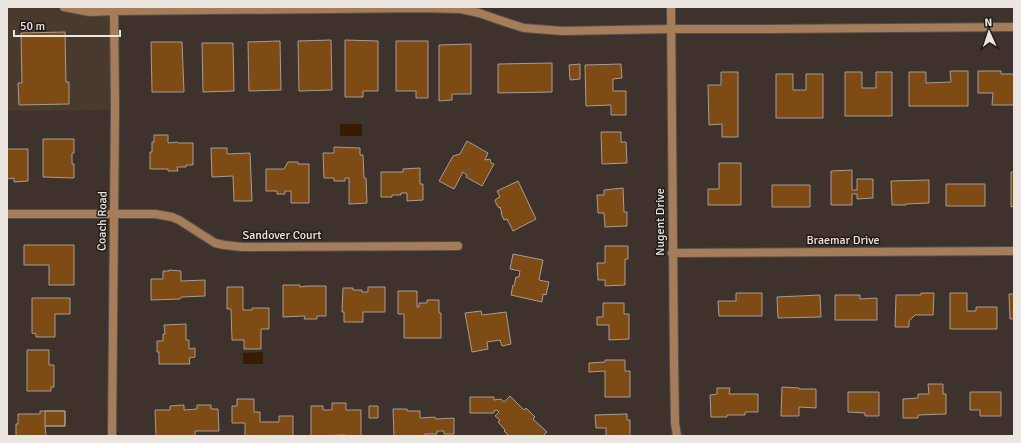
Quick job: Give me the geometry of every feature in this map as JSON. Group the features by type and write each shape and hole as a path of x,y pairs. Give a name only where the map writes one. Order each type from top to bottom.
{"street":[{"path":"64,7 90,12 114,9 461,8 524,28 563,31 671,29 1014,28"},
{"name":"Nugent Drive","path":"671,7 672,253 677,436"},
{"name":"Coach Road","path":"112,436 115,108 114,9"},
{"name":"Sandover Court","path":"7,214 155,214 172,217 193,228 215,243 242,248 458,246"},
{"name":"Braemar Drive","path":"672,253 1014,251"}],"path":[{"path":"44,436 53,436"}],"shaded area":[{"path":"7,7 115,7 116,110 7,111"},
{"path":"340,124 362,124 362,136 340,136"},
{"path":"263,352 263,364 243,364 243,353"}],"building":[{"path":"65,32 66,82 69,82 69,104 19,105 18,83 22,83 21,33"},
{"path":"331,40 332,90 299,91 298,41"},
{"path":"345,40 378,41 378,91 363,91 363,97 345,97"},
{"path":"280,41 281,90 249,91 248,42"},
{"path":"396,41 428,41 428,98 416,98 416,91 396,91"},
{"path":"151,42 182,42 184,92 152,92"},
{"path":"202,43 233,43 234,91 203,92"},
{"path":"471,44 471,94 452,94 452,100 439,101 439,45"},
{"path":"552,63 552,92 498,93 498,64"},
{"path":"580,64 580,79 570,80 569,65"},
{"path":"621,64 622,78 613,79 613,91 626,91 626,115 611,115 611,105 586,106 585,65"},
{"path":"950,71 968,71 968,106 909,106 909,72 926,72 926,83 951,82"},
{"path":"978,71 1001,71 1001,74 1014,74 1014,105 992,105 993,93 978,93"},
{"path":"721,72 738,72 738,137 722,137 722,124 709,125 708,85 721,85"},
{"path":"845,72 862,72 862,88 876,88 876,72 892,72 892,116 845,116"},
{"path":"776,74 793,74 793,90 806,90 806,74 823,74 823,118 776,118"},
{"path":"601,132 621,132 621,142 626,142 627,163 602,164"},
{"path":"154,135 168,135 168,143 193,143 193,165 177,167 178,171 168,171 168,169 150,169 150,152 152,152"},
{"path":"43,139 74,139 72,164 74,164 74,178 43,177"},
{"path":"467,141 488,153 485,160 490,159 491,163 494,164 482,186 466,177 467,175 463,172 454,189 439,181 453,156 460,154"},
{"path":"334,147 360,148 360,155 363,155 364,178 366,178 367,203 349,204 349,178 345,178 345,181 334,181 334,178 324,178 323,153 334,153"},
{"path":"211,148 227,148 227,154 250,153 252,201 234,201 233,176 212,177"},
{"path":"7,149 28,149 28,181 14,182 14,178 7,179"},
{"path":"288,162 309,164 309,203 291,203 291,191 285,191 285,194 277,194 277,191 266,191 266,169 284,169"},
{"path":"719,163 741,163 741,205 708,205 708,189 719,189"},
{"path":"420,168 420,184 423,184 423,200 407,201 407,193 392,195 392,197 381,197 381,172 403,172 403,169"},
{"path":"852,170 852,190 857,190 857,179 873,179 873,198 857,199 857,194 852,194 852,205 831,205 831,171"},
{"path":"1011,172 1014,172 1014,206 1011,207"},
{"path":"929,180 929,203 892,205 891,181"},
{"path":"518,181 536,219 513,231 507,219 504,220 501,213 501,208 498,207 495,201 500,197 497,191"},
{"path":"946,184 985,184 985,206 946,206"},
{"path":"772,185 810,185 810,207 772,207"},
{"path":"623,188 624,212 627,212 627,226 605,227 604,213 598,213 597,195 604,195 604,190"},
{"path":"24,245 74,245 74,285 49,285 49,265 24,265"},
{"path":"605,246 628,246 628,259 625,259 625,285 605,286 605,280 598,280 597,263 605,263"},
{"path":"513,254 543,260 539,280 549,282 546,295 543,294 542,302 511,295 516,277 519,277 520,271 510,269"},
{"path":"163,271 181,271 181,281 205,280 205,296 151,300 151,279 163,279"},
{"path":"283,285 300,285 300,287 326,286 326,316 317,316 317,319 304,319 305,316 283,317"},
{"path":"227,287 243,287 243,310 252,310 252,308 269,308 269,329 261,329 261,349 244,349 244,340 232,340 231,309 227,309"},
{"path":"368,287 385,287 385,312 363,312 363,322 344,322 344,312 342,312 343,288 353,288 353,290 368,292"},
{"path":"398,291 417,291 417,307 419,307 419,303 427,303 427,300 439,300 439,313 441,313 441,338 404,338 404,314 398,314"},
{"path":"736,293 762,293 762,316 719,316 718,301 736,301"},
{"path":"921,293 934,293 933,315 915,315 909,321 909,327 895,327 896,295 921,295"},
{"path":"950,293 967,293 967,311 976,311 976,307 997,307 997,329 950,329"},
{"path":"1009,294 1014,294 1014,319 1010,319"},
{"path":"820,295 821,317 778,318 777,297"},
{"path":"835,295 860,295 860,299 877,298 877,320 835,320"},
{"path":"32,298 70,298 70,314 55,314 55,337 36,337 36,334 32,333"},
{"path":"603,303 624,303 624,314 629,314 629,339 609,340 609,325 597,325 597,317 603,317"},
{"path":"481,311 482,315 506,312 511,344 502,346 500,340 487,342 488,349 472,352 465,313"},
{"path":"186,324 186,340 189,340 189,349 195,348 195,357 189,358 190,364 159,364 157,341 163,341 163,334 165,334 164,325"},
{"path":"27,350 49,350 49,365 54,365 54,387 51,387 51,391 27,391"},
{"path":"605,360 625,360 625,371 630,371 630,397 605,397 605,371 589,372 589,363 605,362"},
{"path":"928,384 943,384 943,394 946,394 946,414 918,415 918,418 903,418 903,399 918,398 918,394 929,394"},
{"path":"782,387 816,389 816,408 799,407 799,416 781,416"},
{"path":"717,388 730,388 729,394 758,394 758,412 745,412 745,415 727,415 727,417 711,417 710,395 717,394"},
{"path":"848,392 879,392 879,416 865,416 865,413 848,412"},
{"path":"970,392 1001,392 1001,416 980,416 980,410 970,410"},
{"path":"510,396 524,410 526,408 535,417 533,419 547,432 543,436 509,436 498,422 500,420 495,416 499,412 497,410 494,411 494,413 470,413 470,397 494,397 494,400 501,399 504,402"},
{"path":"237,399 254,399 254,412 260,412 260,422 279,422 279,416 293,416 293,436 245,436 245,423 232,423 232,406 237,406"},
{"path":"332,403 346,403 346,410 361,410 361,436 311,436 311,406 323,406 323,410 332,410"},
{"path":"184,405 184,410 197,409 197,405 211,405 211,409 218,409 219,431 195,431 195,436 156,436 155,410 170,410 170,406"},
{"path":"369,406 378,406 378,418 369,418"},
{"path":"393,409 420,411 420,418 454,418 454,434 444,434 444,431 437,431 437,434 425,434 425,436 394,436"},
{"path":"40,411 65,411 65,426 45,426 45,436 16,436 18,414 40,414"},
{"path":"45,411 65,411 65,426 45,426"},
{"path":"627,414 627,420 630,420 630,436 606,436 606,428 596,428 595,415"}]}
